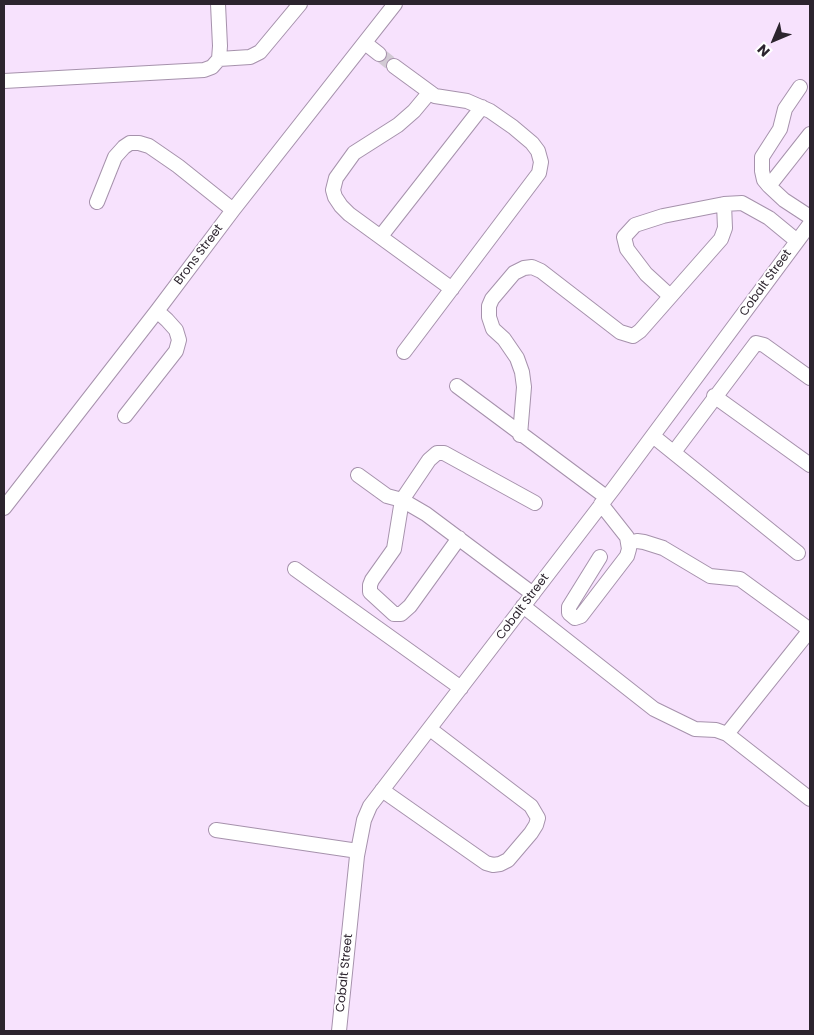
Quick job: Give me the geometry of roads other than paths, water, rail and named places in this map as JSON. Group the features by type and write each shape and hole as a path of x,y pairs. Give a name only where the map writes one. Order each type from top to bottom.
{"street":[{"path":"4,81 204,70 212,67 219,59 218,4"},
{"path":"219,59 250,57 260,52 300,4"},
{"name":"Brons Street","path":"4,508 233,210 395,4"},
{"path":"365,43 379,54"},
{"path":"394,66 429,93 440,98 468,101 482,106 513,127 532,143 538,152 541,162 539,174 404,352"},
{"path":"800,87 786,109 780,129 762,157 762,172 768,186 784,200 810,217"},
{"path":"429,93 414,111 398,125 354,153 336,178 333,190 341,206 452,289"},
{"path":"381,236 482,106"},
{"path":"768,186 810,134"},
{"path":"97,202 114,157 124,146 130,143 139,143 149,146 178,166 233,210"},
{"path":"670,296 646,274 627,249 624,237 635,225 663,216 724,204 742,203 769,218 797,241"},
{"path":"520,435 524,387 522,372 517,358 504,339 494,329 489,317 489,306 492,299 514,273 524,268 532,267 541,271 620,332 633,336 720,239 726,228 724,204"},
{"name":"Cobalt Street","path":"339,1031 358,850 364,820 370,806 653,436 810,224"},
{"path":"125,416 176,351 179,340 176,330 157,311"},
{"path":"674,452 714,396 756,343 764,344 810,378"},
{"path":"457,386 604,500 624,532 629,543 627,556 581,616 575,618 569,613 569,607 600,558"},
{"path":"714,396 810,465"},
{"path":"653,436 798,553"},
{"path":"459,538 410,606 401,614 394,614 372,594 370,590 372,580 394,549 402,500 429,460 437,453 444,453 535,502"},
{"path":"358,475 387,496 402,500 426,514 532,594"},
{"path":"629,543 644,542 663,548 710,576 740,579 810,630 727,734"},
{"path":"294,569 461,688"},
{"path":"523,606 654,710 695,729 716,730 727,734 810,799"},
{"path":"382,790 486,863 493,865 508,860 531,833 538,818 531,806 430,729"},
{"path":"216,830 358,850"}],"tunnel":[{"path":"379,54 394,66"}]}
